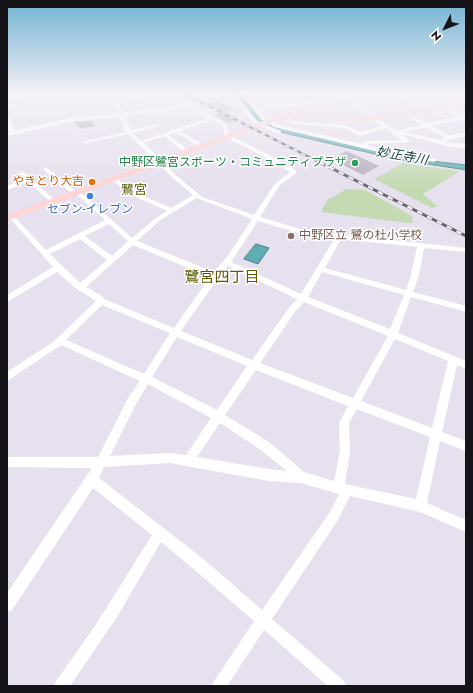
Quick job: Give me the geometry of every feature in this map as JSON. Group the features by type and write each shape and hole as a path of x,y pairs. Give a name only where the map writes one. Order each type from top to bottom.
{"main road":[{"path":"9,217 259,124"}],"street":[{"path":"10,134 51,124"},
{"path":"125,124 129,132 196,196 256,218 306,233 466,250"},
{"path":"140,143 177,132 196,124"},
{"path":"7,605 92,480 145,378 176,331 215,276 227,263 277,185 294,172 271,158 227,136 224,124"},
{"path":"265,124 274,131 382,157"},
{"path":"269,124 366,148 434,160"},
{"path":"308,124 346,127 360,134 387,126 398,132 466,146"},
{"path":"398,132 430,124"},
{"path":"426,125 450,138"},
{"path":"84,143 157,126"},
{"path":"177,132 201,146"},
{"path":"398,132 407,141"},
{"path":"436,141 466,134"},
{"path":"166,135 187,152"},
{"path":"366,148 365,144 407,141 466,151"},
{"path":"46,169 72,191 77,192 133,242 215,276"},
{"path":"22,173 53,201"},
{"path":"7,188 29,178"},
{"path":"114,179 134,194 170,210"},
{"path":"81,287 170,210 196,196"},
{"path":"9,217 58,268 101,301 176,331 254,365 466,446"},
{"path":"45,254 109,221"},
{"path":"80,236 113,260"},
{"path":"189,460 292,310 304,298 338,237"},
{"path":"218,686 334,516 343,489 345,451 344,423 393,333 415,275 421,245"},
{"path":"227,263 304,298 393,333 453,361 466,365"},
{"path":"7,299 58,268"},
{"path":"320,270 466,309"},
{"path":"7,377 60,341 101,301"},
{"path":"60,341 145,378 218,416 286,461 301,477"},
{"path":"420,506 453,361"},
{"path":"7,462 90,463 102,461 170,458 189,460 269,475 301,477 343,489 420,506 466,526"},
{"path":"92,480 201,566 263,618 338,686"},
{"path":"61,686 82,658 114,610 159,534"}],"green space":[{"path":"403,163 459,172 423,194 437,206 432,208 374,179"},
{"path":"346,189 365,190 412,216 413,222 407,223 322,212 322,209 329,198 332,198"}],"water":[{"name":"妙正寺川","path":"262,124 272,124 423,160 466,165 466,170 396,159 280,132"},
{"path":"256,244 269,248 258,264 244,259"}],"building":[{"path":"76,124 94,124 96,126 80,129"},
{"name":"中野区鷺宮スポーツ・コミュニティプラザ","path":"347,151 379,166 363,175 331,159"}],"railway":[{"path":"245,124 321,163"},
{"path":"319,162 466,236"}],"place":[{"name":"中野区鷺宮スポーツ・コミュニティプラザ","path":"355,163"},
{"name":"やきとり大吉","path":"92,182"},
{"name":"セブン-イレブン","path":"90,196"},
{"name":"中野区立 鷺の杜小学校","path":"291,236"}],"district":[{"name":"鷺宮","path":"134,191"},
{"name":"鷺宮四丁目","path":"222,278"}]}
